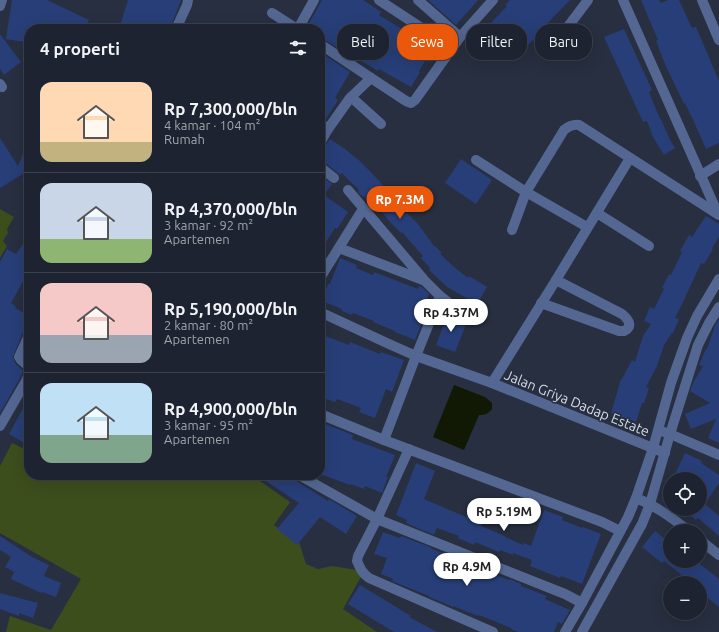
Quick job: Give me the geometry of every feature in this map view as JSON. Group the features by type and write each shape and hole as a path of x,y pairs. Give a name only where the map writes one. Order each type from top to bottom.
{"street":[{"path":"0,6 2,4 2,0"},
{"path":"178,24 188,0"},
{"path":"301,24 314,0"},
{"path":"379,0 416,24"},
{"path":"418,0 460,37"},
{"path":"458,40 493,0"},
{"path":"570,24 588,0"},
{"path":"623,0 718,214"},
{"path":"702,0 719,40"},
{"path":"272,13 290,24"},
{"path":"325,47 411,103 415,100 443,60"},
{"path":"325,125 351,96 371,78"},
{"path":"351,96 381,124"},
{"path":"512,230 526,192 564,130 575,124 579,125 718,214"},
{"name":"Jalan Griya Dadap Estate","path":"492,383 630,158"},
{"path":"476,160 526,192 587,227"},
{"path":"700,176 719,164"},
{"path":"325,171 334,178"},
{"path":"348,190 425,281 440,296 461,312"},
{"path":"325,270 363,209"},
{"path":"597,213 649,246"},
{"path":"339,248 425,281"},
{"name":"Jalan Griya Dadap Estate","path":"565,632 628,517 653,448 657,430 686,338 719,279"},
{"path":"541,303 619,331 624,331 630,325 622,314 556,280"},
{"path":"384,440 440,296"},
{"name":"Jalan Griya Dadap Estate","path":"582,632 642,524 650,504 698,345 719,307"},
{"name":"Jalan Griya Dadap Estate","path":"325,314 416,356 492,383 665,453"},
{"path":"24,346 19,357 20,360 24,362"},
{"path":"0,426 24,384"},
{"path":"325,416 384,440 602,522 620,531"},
{"name":"Jalan Griya Dadap Estate","path":"657,430 719,455"},
{"path":"409,449 377,519 358,556 357,561 360,569 369,578 493,632"},
{"path":"308,480 377,519 565,594 582,603"},
{"path":"636,498 650,504 679,524"},
{"path":"707,546 719,555"}],"green space":[{"path":"0,209 14,217 7,229 8,233 3,241 7,246 0,258"},
{"path":"12,443 24,449 24,480 258,480 290,502 274,525 299,542 306,564 318,569 332,566 357,570 362,575 343,609 377,632 6,632 10,616 51,630 81,579 0,533 0,466"}],"shaded area":[{"path":"454,385 485,397 492,403 492,409 489,412 479,415 464,450 433,437"}],"building":[{"path":"12,0 47,0 89,20 87,24 24,24 24,42 6,39"},
{"path":"128,0 181,0 172,24 121,24"},
{"path":"322,0 363,0 381,12 379,15 397,26 397,60 426,60 411,87 379,69 378,71 360,60 389,60 389,24 337,24 337,48 325,40 325,24 309,24"},
{"path":"428,0 478,0 457,24 455,24"},
{"path":"510,0 570,0 547,24 535,24 535,38 527,46 527,24 490,24 507,6 505,5"},
{"path":"641,0 659,0 661,3 668,0 679,0 692,28 696,27 719,81 719,143 706,149 691,115 685,103 684,104 665,64 656,41 658,40"},
{"path":"624,29 652,90 649,92 660,119 675,148 664,155 653,137 647,121 643,122 604,37"},
{"path":"0,34 21,62 4,75 0,69"},
{"path":"325,55 350,72 335,98 338,100 326,119"},
{"path":"0,138 18,166 24,152 24,173 0,188"},
{"path":"330,139 361,162 383,185 382,187 406,214 407,213 418,224 434,246 442,253 440,254 468,278 469,276 487,287 477,304 447,287 429,270 430,268 421,258 423,256 402,232 401,233 390,222 371,198 369,200 361,195 358,192 359,190 342,173 340,175 325,163 325,146"},
{"path":"461,159 492,180 476,204 445,183"},
{"path":"325,179 332,184 325,194"},
{"path":"325,196 348,212 337,229 335,228 325,243"},
{"path":"706,216 719,224 719,237 704,264 701,263 675,318 679,319 673,333 664,345 657,366 646,387 649,388 636,422 611,413 621,379 632,360 635,362 643,336 651,324 644,321 650,307 654,309 664,289 662,288 669,274 671,275 682,252 680,251 689,235 692,237"},
{"path":"24,243 24,280 11,303 16,307 15,308 24,313 24,331 13,357 15,363 23,371 0,413 0,262 7,249 16,254"},
{"path":"340,258 357,265 356,268 373,275 374,272 418,289 419,286 422,287 429,294 421,316 424,318 415,340 373,322 374,321 353,313 352,315 325,302 325,292 328,284 330,284"},
{"path":"448,314 467,322 455,352 436,345"},
{"path":"719,319 719,443 708,438 716,419 691,429 685,414 710,403 690,391 703,366 699,365"},
{"path":"325,336 349,345 350,342 380,354 381,352 404,360 392,392 386,389 375,418 359,412 361,408 337,399 335,402 325,399"},
{"path":"24,406 24,443 9,434"},
{"path":"325,424 353,435 352,439 395,455 386,477 388,477 382,493 365,486 364,489 351,484 350,485 325,476"},
{"path":"685,453 702,461 701,463 719,475 719,483 707,501 707,472 676,472"},
{"path":"416,463 435,471 424,499 466,517 483,522 481,526 523,545 524,543 531,546 544,510 563,517 562,520 601,534 582,584 561,576 560,578 530,566 532,560 513,553 513,555 500,550 499,552 475,542 474,545 458,538 459,536 437,528 434,535 406,523 407,520 396,515"},
{"path":"264,480 295,480 328,501 329,499 357,516 346,534 320,517 297,545 277,529 299,503"},
{"path":"707,506 719,516 719,536 707,526 707,524 698,518 696,520 691,516 707,516"},
{"path":"655,531 663,537 663,562 662,563 642,547"},
{"path":"383,532 400,538 401,536 469,563 468,565 509,580 510,579 521,584 521,586 547,596 545,599 570,610 562,624 558,622 554,632 518,632 479,615 478,616 448,605 392,581 393,579 381,574 387,558 374,554"},
{"path":"0,536 32,557 49,565 44,576 61,583 56,597 42,592 41,593 11,579 14,572 5,567 11,557 0,550"},
{"path":"673,568 705,568 719,579 719,607 707,598 707,576 683,576"},
{"path":"360,585 411,616 409,617 437,632 394,632 348,604"},
{"path":"0,593 38,603 33,618 19,613 19,616 0,609"}]}
